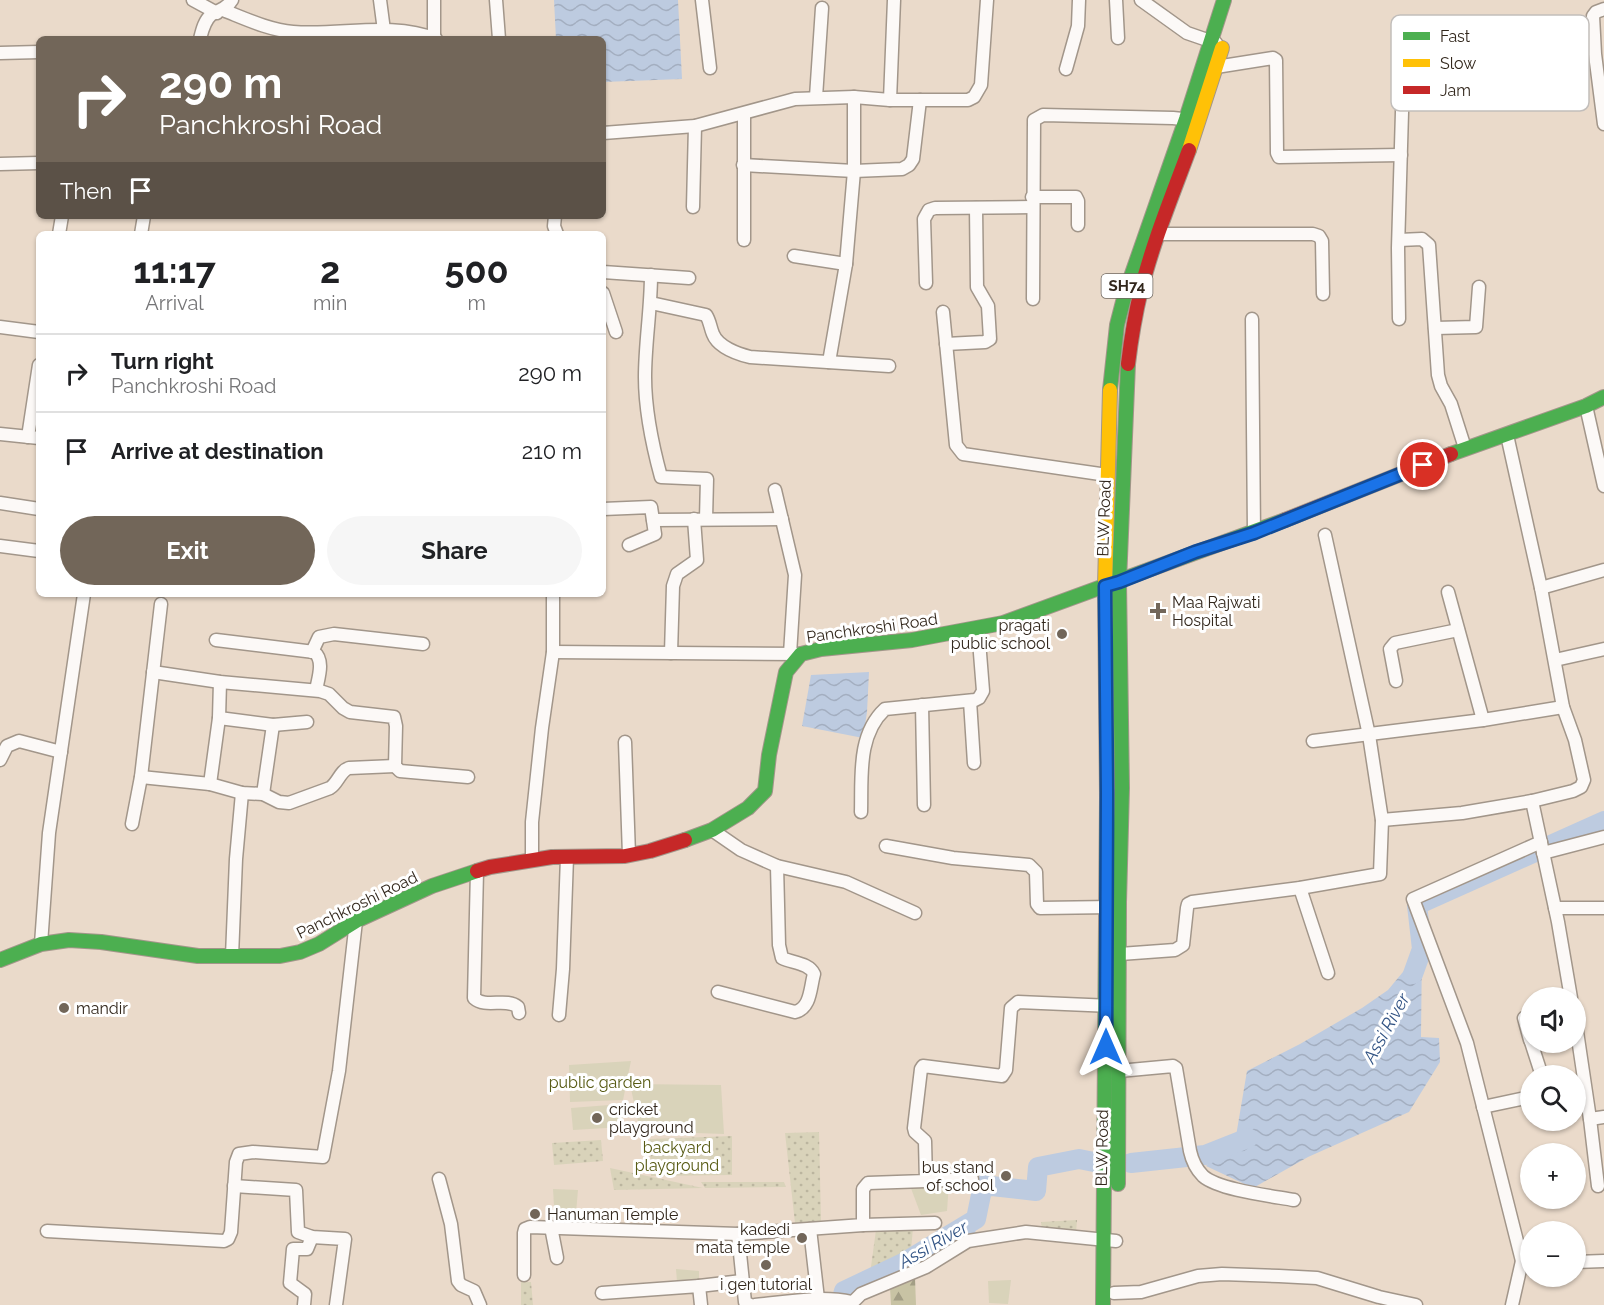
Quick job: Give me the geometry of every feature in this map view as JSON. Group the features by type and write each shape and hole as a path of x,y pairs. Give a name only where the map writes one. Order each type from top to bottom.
{"main road":[{"name":"SH74","path":"1112,1152 1112,907 1107,792 1105,586 1110,388 1117,325 1125,294 1144,234 1193,120 1217,44 1224,0"},
{"name":"BLW Road","path":"1114,1299 1111,1240 1112,1152 1119,1071 1112,1006 1120,954 1112,907 1122,788 1119,582 1128,366 1133,325 1141,289 1193,120 1216,67 1217,44 1236,0"},
{"name":"Panchkroshi Road","path":"0,960 41,944 69,940 101,942 198,956 280,956 300,952 319,944 356,921 432,886 477,871 532,859 628,855 675,844 712,830 758,801 765,791 769,755 786,672 796,654 821,649 912,640 1003,623 1195,552 1254,533 1465,448 1507,435 1586,406 1604,397"},
{"name":"SH74","path":"1103,1305 1111,1240"}],"street":[{"path":"193,0 220,12 294,36 419,34 427,36"},
{"path":"201,36 212,15 220,12 232,0"},
{"path":"380,0 385,35"},
{"path":"434,0 435,36"},
{"path":"496,0 499,36"},
{"path":"702,0 710,68"},
{"path":"890,100 894,0"},
{"path":"606,133 695,126 795,99 816,97 890,100 968,100 975,98 981,85 987,0"},
{"path":"1066,69 1078,26 1079,0"},
{"path":"1116,0 1118,38"},
{"path":"1141,0 1188,33 1217,44"},
{"path":"816,97 822,8"},
{"path":"1604,9 1593,16 1599,53 1604,124"},
{"path":"0,53 36,52"},
{"path":"1216,67 1273,58 1276,60 1277,153 1279,157 1401,155"},
{"path":"829,362 846,264 854,171 854,97"},
{"path":"743,165 854,171 902,169 913,159 920,100"},
{"path":"1399,319 1402,111"},
{"path":"744,114 744,240"},
{"path":"1033,299 1034,120 1038,117 1066,116 1193,120"},
{"path":"693,207 695,126"},
{"path":"0,164 36,163"},
{"path":"926,283 924,219 926,213 935,208 976,208 1076,197 1078,225"},
{"path":"946,344 985,342 990,339 988,306 977,287 976,208"},
{"path":"1159,234 1313,234 1319,236 1322,241 1323,294"},
{"path":"1399,240 1422,239 1429,245 1438,375 1451,404 1465,448"},
{"path":"794,256 846,264"},
{"path":"606,272 689,278"},
{"path":"651,275 645,375 645,399 651,442 661,477 707,479 696,536 697,560 677,574 673,585 671,653"},
{"path":"1435,328 1476,327 1479,287"},
{"path":"606,302 616,332"},
{"path":"651,303 706,315 714,338 739,354 750,357 889,366"},
{"path":"943,312 958,450 963,454 1107,475"},
{"path":"1252,319 1254,533"},
{"path":"0,327 36,332"},
{"path":"1586,406 1604,486"},
{"path":"0,434 34,438 36,409"},
{"path":"1382,820 1462,813 1532,801 1581,787 1584,780 1575,740 1563,707 1541,588 1507,435"},
{"path":"553,652 796,654 795,574 775,490"},
{"path":"0,503 36,509"},
{"path":"606,509 651,507 655,534 629,545"},
{"path":"653,520 782,519"},
{"path":"1120,954 1180,948 1188,904 1192,902 1300,888 1380,873 1382,820 1369,735 1325,536"},
{"path":"0,546 36,551"},
{"path":"1541,588 1604,570"},
{"path":"1448,592 1483,720"},
{"path":"41,944 49,833 84,597"},
{"path":"532,859 532,822 553,652 553,597"},
{"path":"132,824 141,777 161,604"},
{"path":"861,812 863,753 866,738 874,722 885,709 970,701 979,698 982,691 978,628"},
{"path":"1396,681 1390,649 1395,643 1458,630"},
{"path":"312,652 319,637 334,634 423,644"},
{"path":"216,640 318,654 320,661 316,690"},
{"path":"1555,660 1604,649"},
{"path":"153,672 220,682 316,690 328,694 350,712 394,717 396,726 395,766"},
{"path":"210,784 219,718 220,682"},
{"path":"970,701 974,763"},
{"path":"922,705 924,805"},
{"path":"1313,741 1483,720 1563,707"},
{"path":"219,718 273,725 307,722"},
{"path":"263,794 273,725"},
{"path":"0,760 7,746 19,741 61,752"},
{"path":"625,742 628,855"},
{"path":"141,777 210,784 242,793 263,794 284,803 292,803 330,788 349,768 395,766 403,772 468,777"},
{"path":"232,956 236,859 242,793"},
{"path":"1532,801 1570,987"},
{"path":"712,830 741,850 777,866 846,882 915,913"},
{"path":"1520,1241 1467,1043 1413,898 1542,847 1604,837"},
{"path":"886,846 953,858 1029,865 1036,872 1037,904 1040,908 1112,907"},
{"path":"559,1015 567,857"},
{"path":"718,992 795,1012 806,1006 814,974 808,966 782,958 779,945 777,866"},
{"path":"477,871 474,998 479,1002 512,1003 518,1007 519,1013"},
{"path":"1300,888 1328,973"},
{"path":"1555,908 1604,908"},
{"path":"47,1232 224,1241 228,1239 231,1232 237,1156 242,1153 323,1157 339,1071 356,921"},
{"path":"927,1181 925,1141 915,1132 914,1128 923,1066 1002,1076 1006,1070 1011,1008 1018,1002 1112,1006"},
{"path":"1580,1053 1598,1186"},
{"path":"1119,1071 1171,1065 1176,1068 1191,1156 1203,1176 1241,1190 1294,1200"},
{"path":"1483,1107 1520,1099"},
{"path":"1590,1119 1604,1117"},
{"path":"439,1179 451,1224 458,1281 461,1285 474,1291 480,1305"},
{"path":"864,1225 863,1189 868,1183 972,1179"},
{"path":"234,1186 296,1190 298,1232 312,1237 345,1239 336,1305"},
{"path":"524,1275 525,1229 530,1227 738,1234 864,1225 935,1223"},
{"path":"551,1227 557,1258"},
{"path":"810,1229 818,1299"},
{"path":"755,1305 818,1299 838,1299 851,1304 861,1294 926,1267 968,1241 1026,1232 1111,1240"},
{"path":"738,1234 745,1302 750,1305"},
{"path":"304,1305 305,1294 291,1283 293,1249 307,1249 312,1237"},
{"path":"1586,1262 1604,1261"},
{"path":"1114,1299 1198,1276 1222,1274 1317,1278 1379,1297 1416,1305"},
{"path":"602,1293 742,1281"},
{"path":"1512,1305 1520,1281"},
{"path":"699,1286 701,1305"}],"green space":[{"name":"public garden","path":"631,1061 623,1100 570,1102 569,1065"},
{"path":"630,1084 721,1085 724,1134 640,1131"},
{"name":"cricket playground","path":"622,1104 623,1127 573,1130 571,1108"},
{"path":"819,1132 821,1221 795,1223 785,1133"},
{"name":"backyard playground","path":"732,1136 732,1175 651,1176 650,1139"},
{"path":"601,1140 603,1161 554,1165 552,1143"},
{"path":"610,1168 703,1188 614,1190"},
{"path":"701,1182 784,1182 786,1187 705,1188"},
{"path":"949,1182 947,1211 921,1215 909,1183"},
{"path":"553,1189 578,1190 575,1224 555,1223"},
{"path":"1077,1220 1076,1233 1042,1231 1041,1222"},
{"path":"913,1227 911,1251 870,1274 876,1230"},
{"path":"676,1269 699,1271 699,1281 677,1282"},
{"path":"915,1278 916,1305 891,1305 890,1288"},
{"path":"1011,1280 1008,1304 989,1303 988,1281"},
{"path":"521,1282 531,1282 533,1305 521,1305"}],"water":[{"path":"554,0 678,0 682,79 606,82 606,36 556,36"},
{"path":"869,672 863,738 802,726 811,675"},
{"path":"1422,949 1421,1037 1439,1038 1440,1062 1409,1112 1308,1157 1253,1188 1206,1166 1236,1136 1247,1071 1300,1044 1388,990"}],"waterway":[{"name":"Assi River","path":"1413,974 1422,949 1417,905 1604,821"},
{"name":"Assi River","path":"1131,1163 1205,1155 1248,1138"},
{"name":"Assi River","path":"840,1305 844,1291 903,1263 976,1219 983,1185 1036,1191 1038,1167 1079,1159 1099,1163"},
{"path":"877,1281 974,1232"}],"traffic: fast":[{"path":"1110,390 1117,325 1125,294 1186,119 1224,0"},
{"path":"1118,1184 1119,902 1122,788 1119,582 1128,364"},
{"path":"1451,454 1586,406 1604,397"},
{"path":"685,840 712,830 748,808 765,791 769,755 786,672 801,654 821,649 912,640 1003,623 1285,520"},
{"path":"1103,1305 1107,797"},
{"path":"0,960 41,944 69,940 101,942 198,956 280,956 300,952 319,944 356,921 432,886 477,871"}],"traffic: slow":[{"path":"1189,150 1222,48"},
{"path":"1107,797 1105,586 1110,390"}],"traffic: jam":[{"path":"1128,364 1135,318 1146,272 1189,150"},
{"path":"1285,520 1451,454"},
{"path":"477,871 552,857 625,856 685,840"}],"place":[{"name":"Maa Rajwati Hospital","path":"1158,611"},
{"name":"pragati public school","path":"1062,634"},
{"name":"mandir","path":"64,1008"},
{"name":"cricket playground","path":"597,1118"},
{"name":"bus stand of school","path":"1006,1176"},
{"name":"Hanuman Temple","path":"535,1214"},
{"name":"kadedi mata temple","path":"802,1238"},
{"name":"i gen tutorial","path":"766,1265"}],"route":[{"path":"1106,1047 1105,586 1195,552 1254,533 1423,465"}]}
